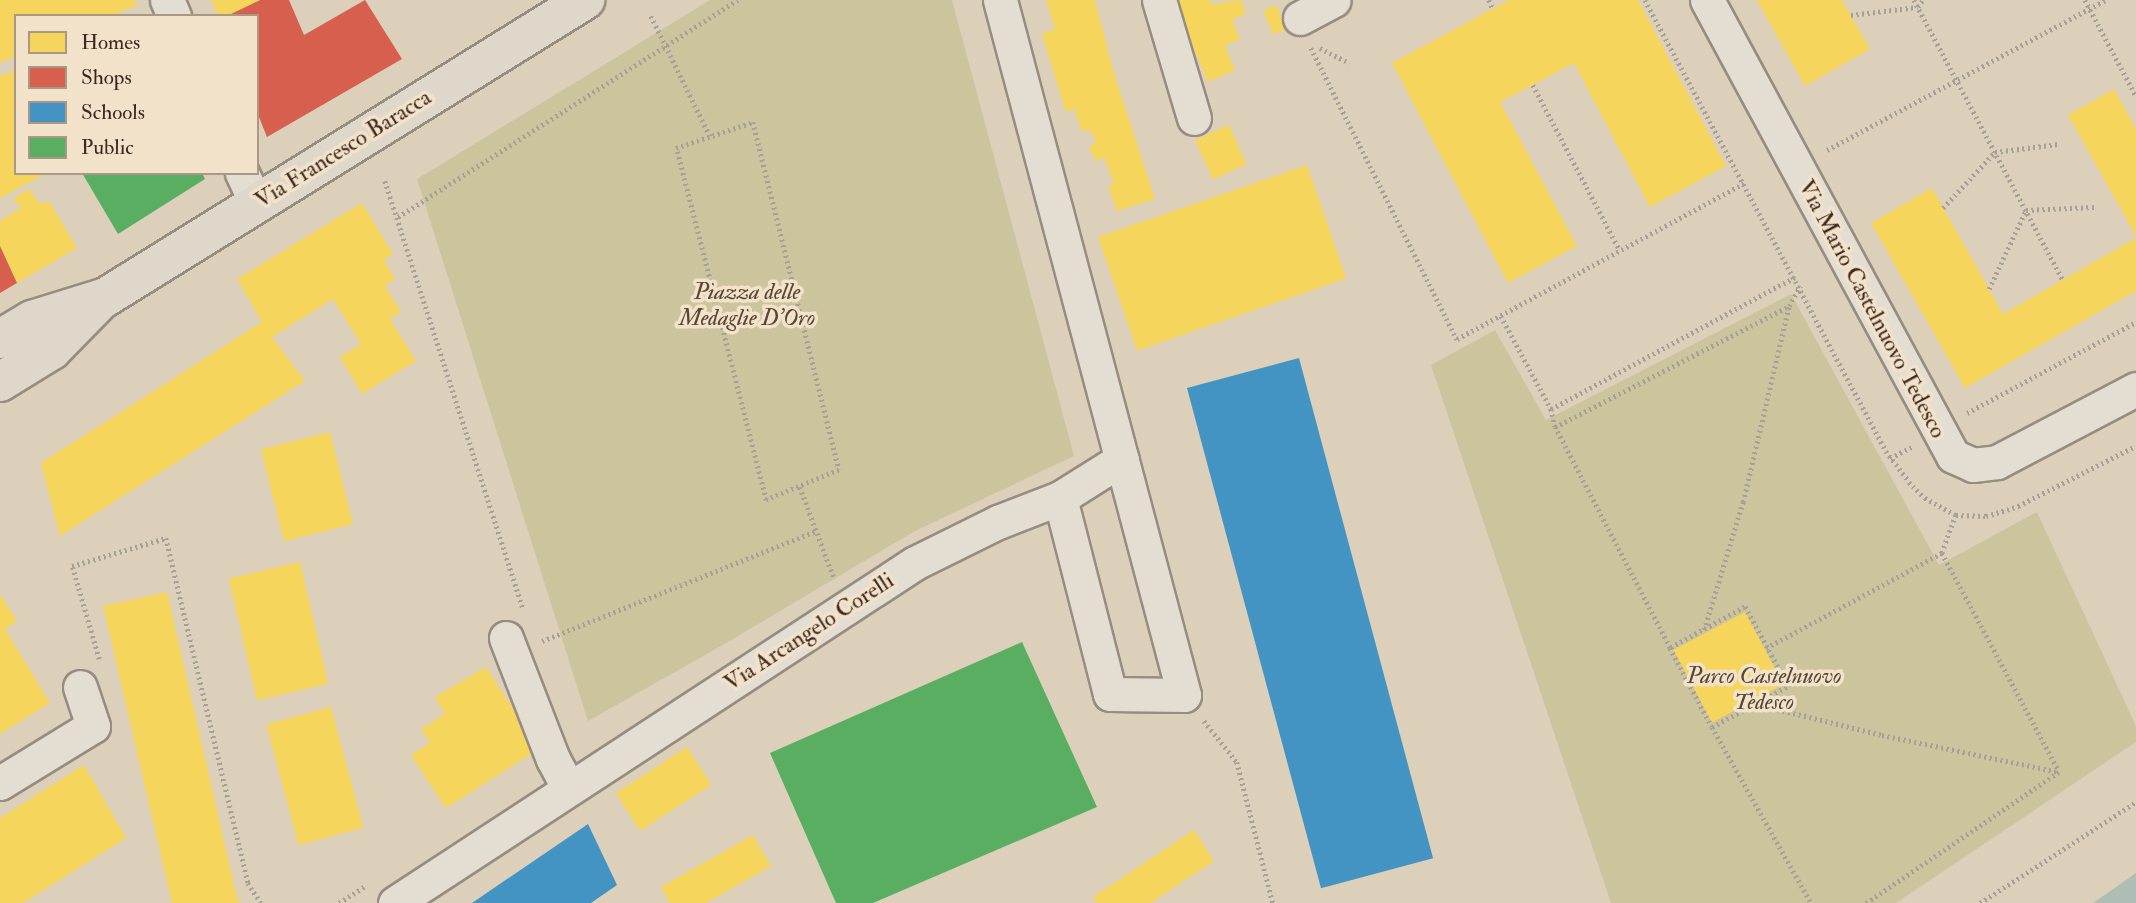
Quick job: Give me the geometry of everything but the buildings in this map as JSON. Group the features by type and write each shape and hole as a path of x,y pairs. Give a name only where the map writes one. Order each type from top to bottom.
{"main road":[{"name":"Via Francesco Baracca","path":"0,382 52,350 102,299 249,188 585,0"},
{"name":"Via Francesco Baracca","path":"0,339 32,320 102,299"}],"street":[{"path":"1000,0 1184,695 1110,694 1060,498"},
{"path":"1159,0 1194,118"},
{"path":"1300,18 1334,0"},
{"name":"Via Mario Castelnuovo Tedesco","path":"1707,0 1953,456 1973,465 1997,462 2136,389"},
{"name":"Via Arcangelo Corelli","path":"395,903 568,787 915,563 998,522 1060,498 1122,459"},
{"path":"522,633 553,759 568,787"},
{"path":"0,783 93,726 80,687"}],"path":[{"path":"398,217 737,0"},
{"path":"1489,0 1493,9"},
{"path":"1645,0 1890,458 1926,498 1956,515 1986,516 2018,506 2136,446"},
{"path":"1914,0 2063,280"},
{"path":"1851,15 1918,7 1923,0"},
{"path":"2084,0 2136,96"},
{"name":"Via Mario Castelnuovo Tedesco","path":"1824,152 2106,0"},
{"path":"651,16 710,136"},
{"path":"1349,63 1307,41 1457,339 1744,183"},
{"path":"1533,85 1620,251"},
{"path":"753,122 839,470 800,486 766,500 676,148 753,122"},
{"path":"1818,140 1830,164"},
{"path":"1944,208 1995,152 2059,144"},
{"path":"386,181 522,633 816,531"},
{"path":"2026,209 2094,206"},
{"path":"1989,289 2026,209"},
{"path":"1551,409 1795,277"},
{"path":"1704,630 1743,502 1789,306 1800,286"},
{"path":"1555,427 1789,306"},
{"path":"1500,316 1551,409 1555,427 1670,648 1811,903"},
{"path":"1962,416 2136,322"},
{"path":"1890,458 1922,442"},
{"path":"800,486 839,591"},
{"path":"1766,648 1942,553 1956,515"},
{"path":"80,687 104,678 72,566 166,538 248,883 261,903"},
{"path":"1942,553 2059,772"},
{"path":"1670,648 1745,607 1788,686 1712,727"},
{"path":"1184,695 1237,762 1273,903"},
{"path":"1755,704 1882,735 2059,772"},
{"path":"1866,903 2059,772"},
{"path":"1980,903 2136,802"}],"green space":[{"name":"Piazza delle Medaglie D'Oro","path":"710,0 952,0 1074,456 915,531 588,721 417,179"},
{"name":"Parco Castelnuovo Tedesco","path":"1791,294 1939,565 2037,512 2136,726 2136,742 1896,903 1611,903 1431,365 1495,330 1546,420"}],"shaded area":[{"path":"2136,873 2136,903 2093,903"}]}
